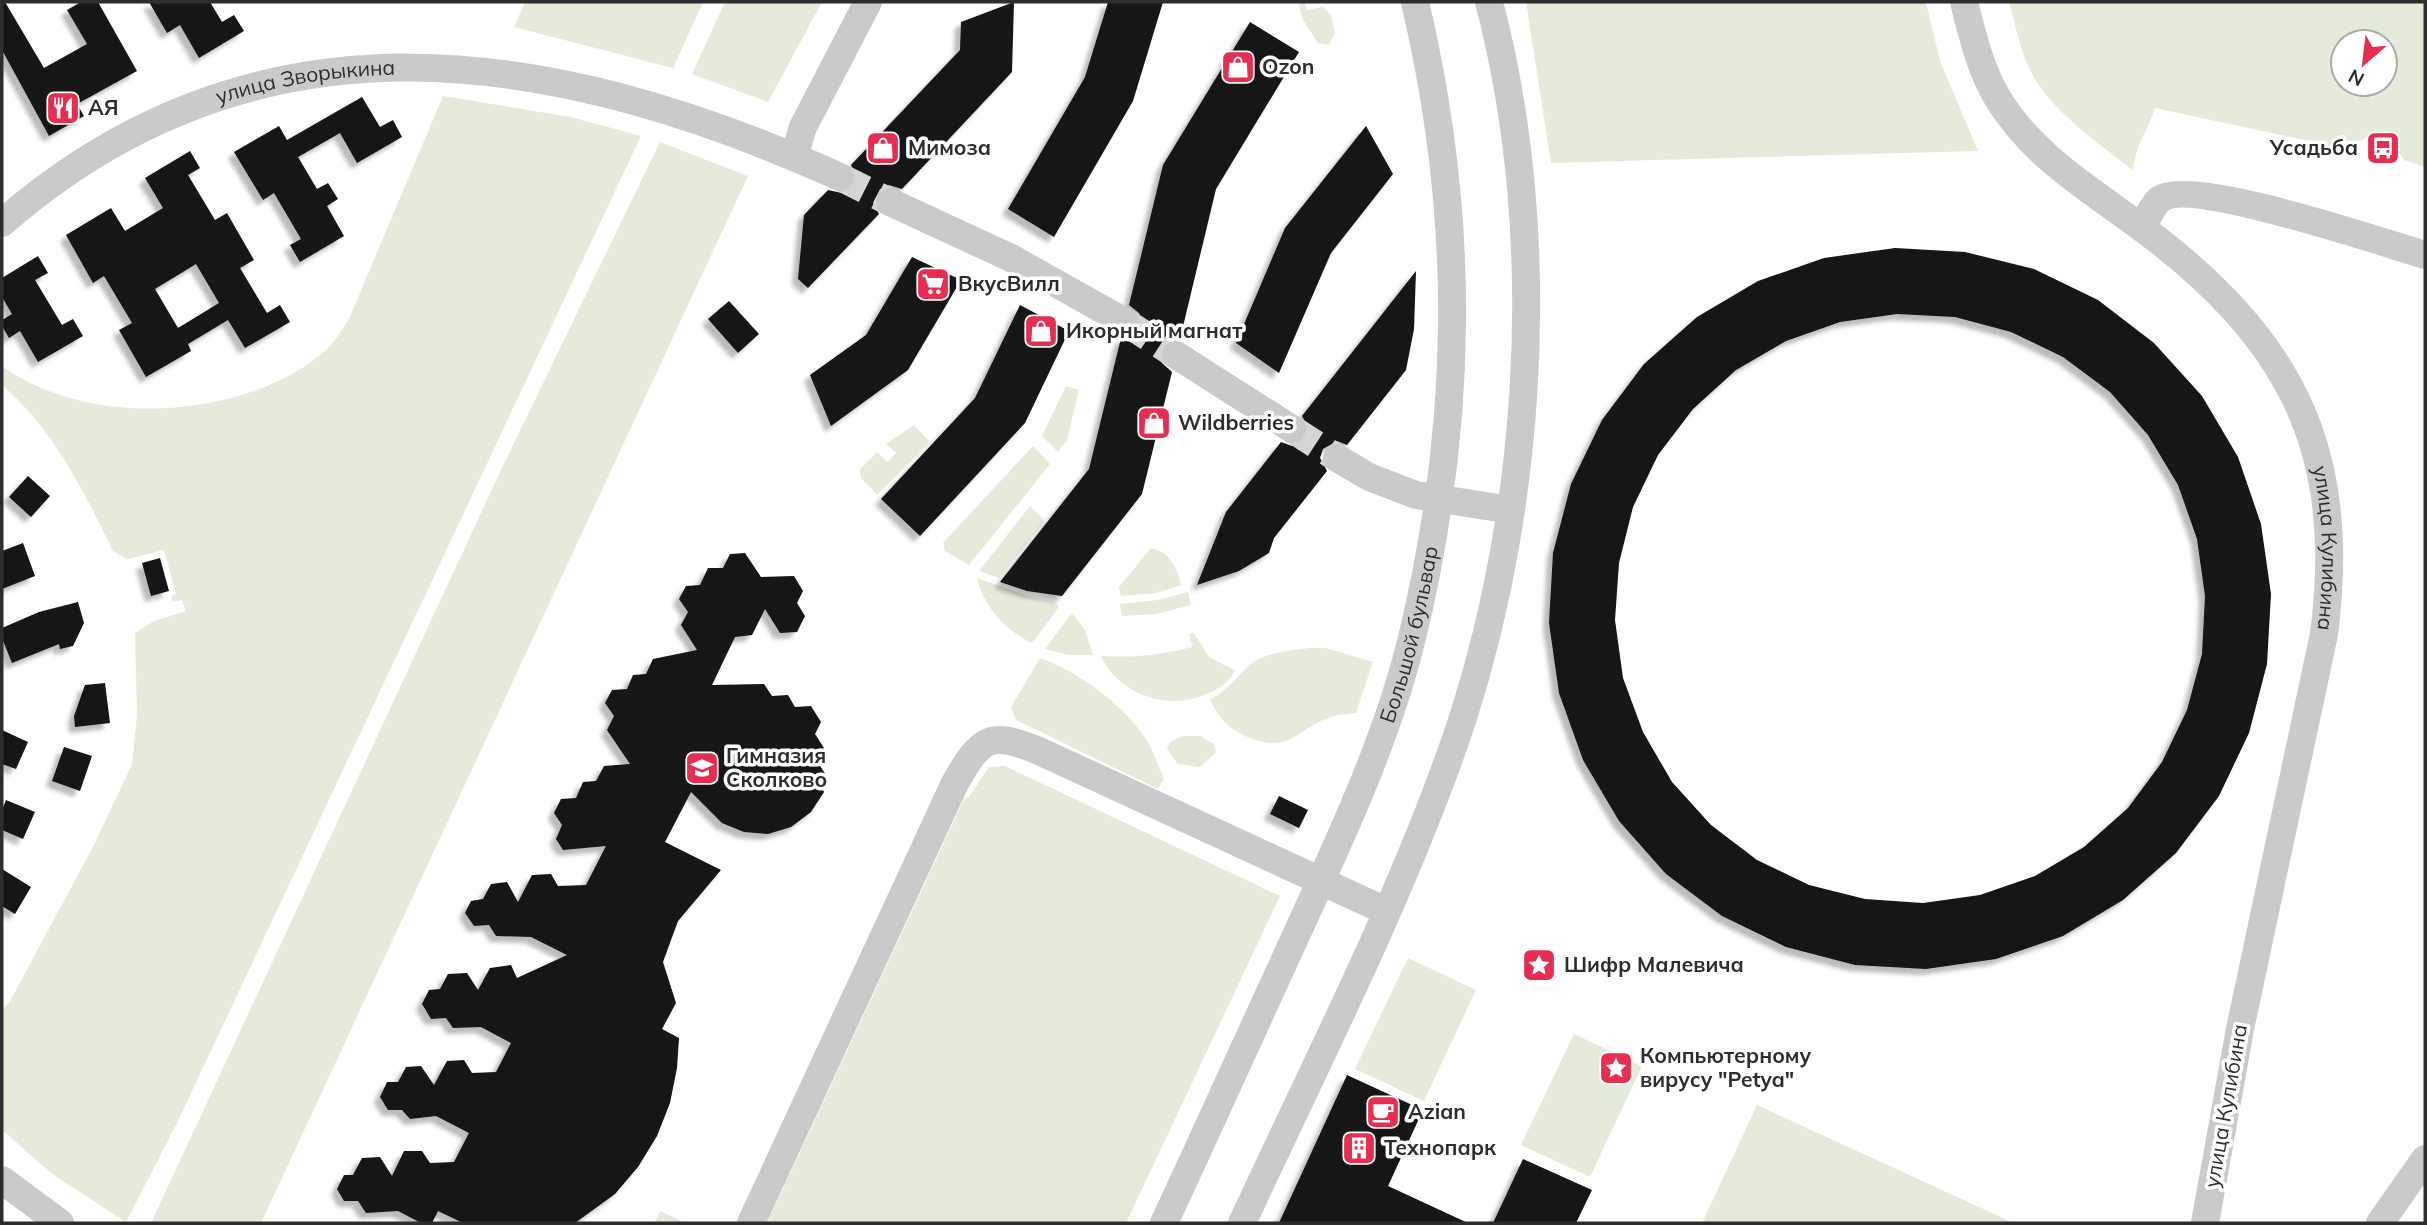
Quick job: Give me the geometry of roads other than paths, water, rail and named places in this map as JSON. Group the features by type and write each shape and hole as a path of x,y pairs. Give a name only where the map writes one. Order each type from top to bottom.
{"street":[{"path":"794,157 803,127 868,2"},
{"name":"Большой бульвар","path":"1164,1223 1321,881 1374,755 1412,639 1439,500 1450,422 1454,300 1450,218 1434,82 1415,2"},
{"path":"1242,1223 1386,911 1444,772 1473,686 1511,510 1524,378 1525,273 1511,115 1489,2"},
{"name":"улица Кулибина","path":"1965,2 1983,66 1995,95 2008,115 2062,170 2142,228 2218,292 2253,330 2278,367 2314,443 2330,532 2332,578 2324,634 2240,1030 2205,1223"},
{"name":"улица Зворыкина","path":"2,223 86,157 165,113 235,89 317,70 362,64 455,64 580,84 667,110 840,177"},
{"path":"2142,228 2160,199 2176,194 2230,198 2425,255"},
{"path":"890,202 1011,258 1125,322"},
{"path":"1176,355 1292,429"},
{"path":"1337,458 1380,482 1439,500 1511,510"},
{"path":"751,1223 956,783 975,749 987,740 1010,739 1039,751 1386,911"},
{"path":"2380,1223 2425,1159"},
{"path":"2,1180 60,1223"}],"tunnel":[{"path":"840,177 890,202"},
{"path":"1125,322 1176,355"},
{"path":"1292,429 1337,458"}],"place":[{"name":"Ozon","path":"1238,67"},
{"name":"АЯ","path":"63,108"},
{"name":"Мимоза","path":"883,148"},
{"name":"Усадьба","path":"2383,148"},
{"name":"ВкусВилл","path":"933,284"},
{"name":"Икорный магнат","path":"1041,331"},
{"name":"Wildberries","path":"1154,423"},
{"name":"Гимназия Сколково","path":"702,768"},
{"name":"Шифр Малевича","path":"1539,965"},
{"name":"Компьютерному вирусу \"Petya\"","path":"1616,1068"},
{"name":"Azian","path":"1383,1112"},
{"name":"Технопарк","path":"1359,1148"}]}
